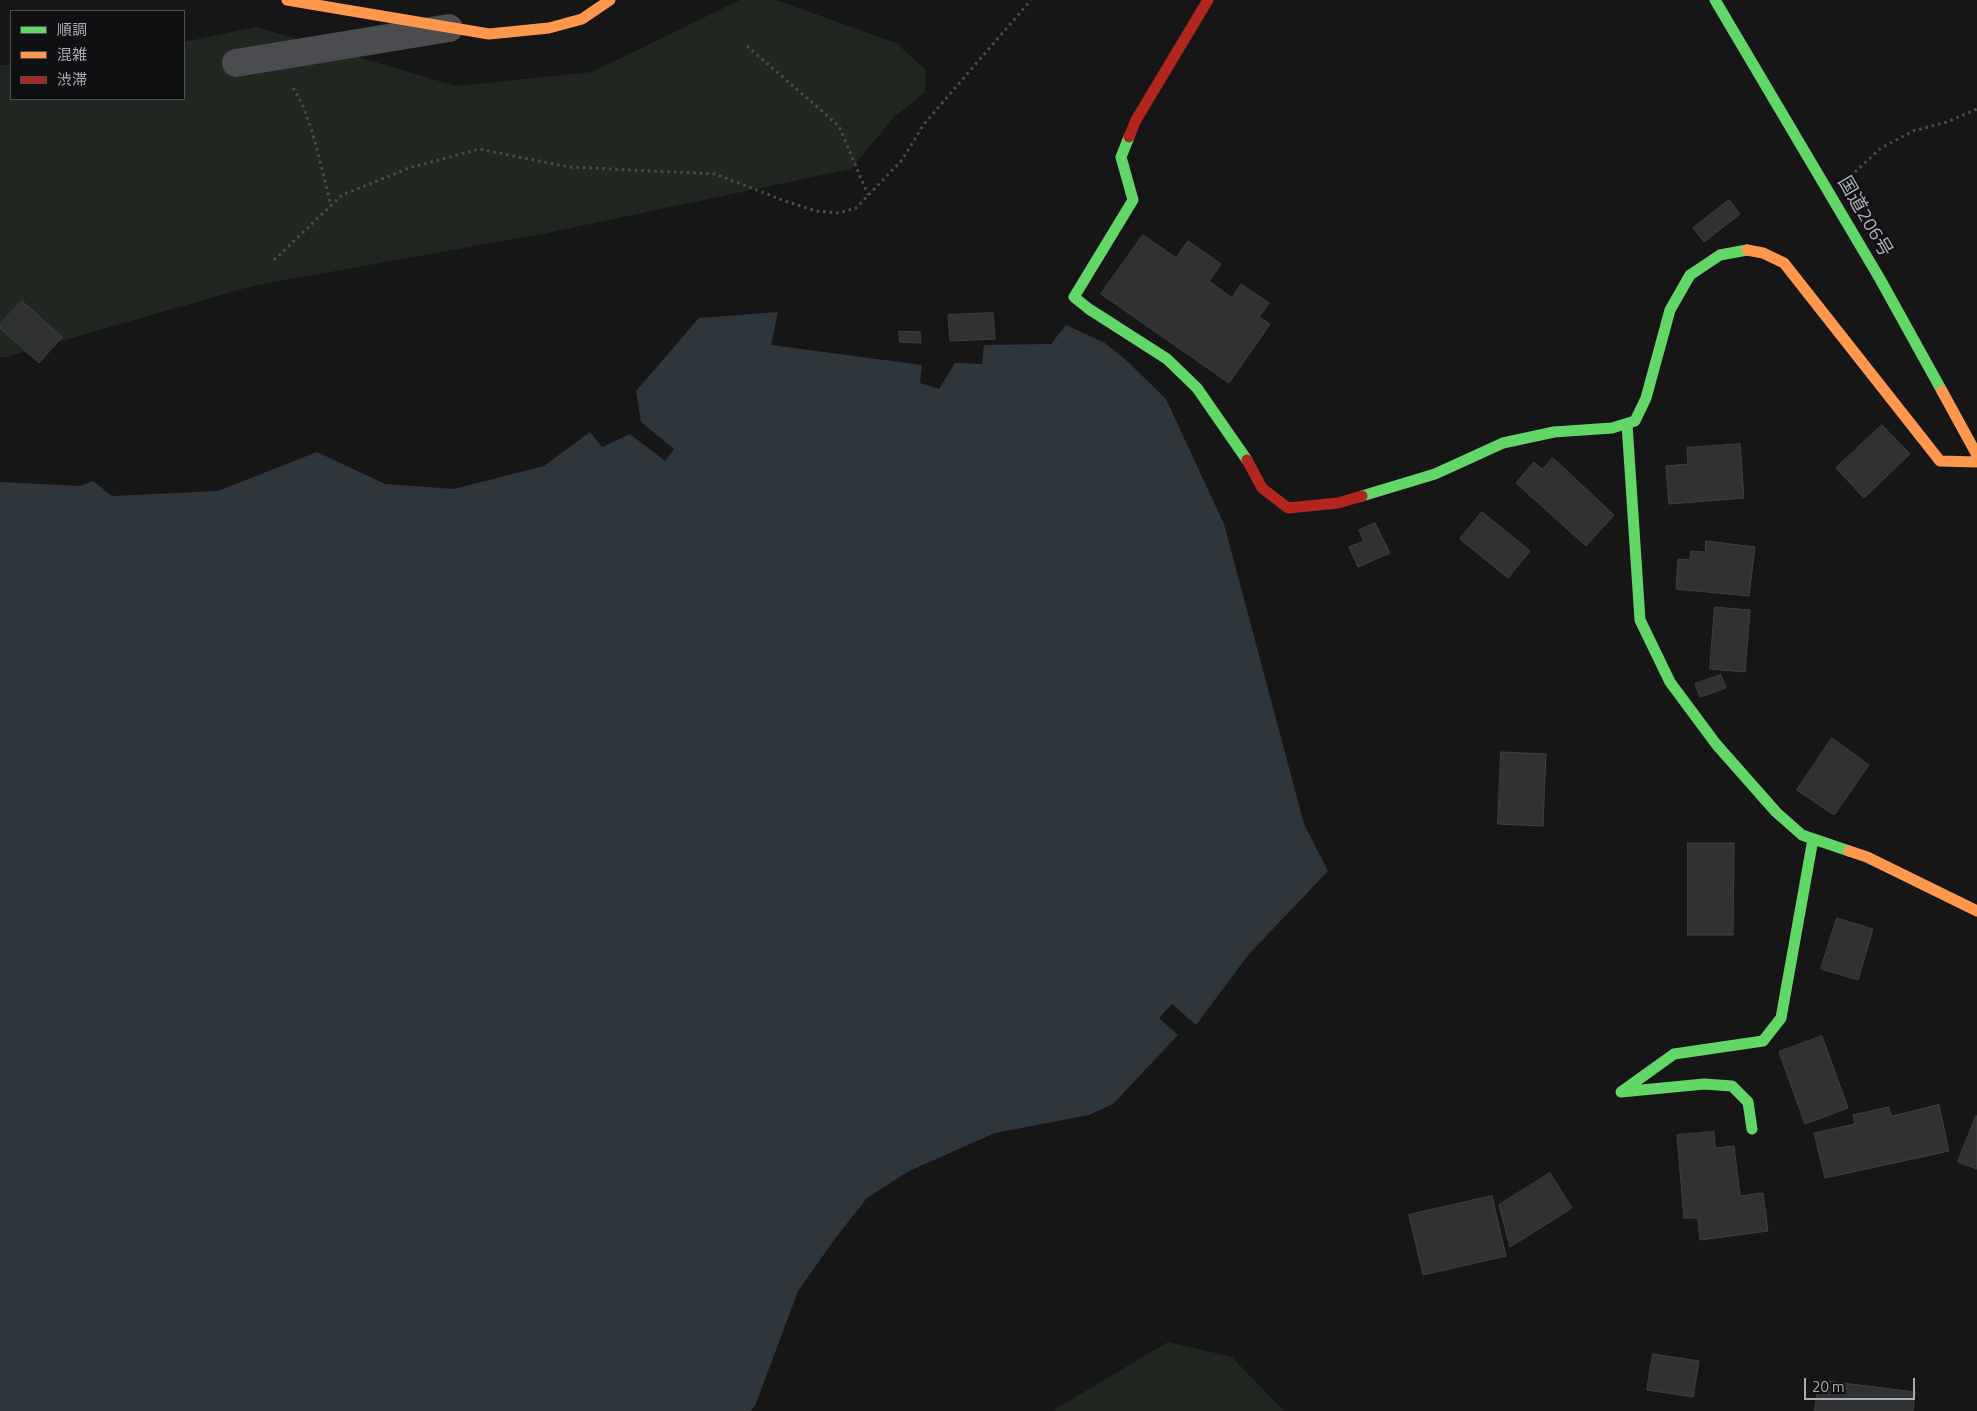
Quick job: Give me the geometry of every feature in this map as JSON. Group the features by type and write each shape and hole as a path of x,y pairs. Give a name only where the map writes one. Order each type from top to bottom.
{"main road":[{"path":"288,0 489,34 548,28 582,19 610,0"},
{"path":"1208,0 1136,120 1121,157 1133,200 1074,297 1167,359 1197,388 1244,455 1262,488 1288,508 1338,503 1435,474 1503,443 1554,432 1612,428 1635,421 1646,398 1670,310 1690,275 1720,255 1745,250 1763,253 1784,263 1940,461 1977,462"},
{"name":"国道206号","path":"1715,0 1880,280 1977,455"},
{"path":"1627,424 1640,620 1670,682 1716,744 1776,812 1802,835 1867,857 1977,911"},
{"path":"1752,1130 1748,1102 1732,1086 1704,1084 1621,1092 1674,1054 1763,1041 1781,1018 1813,839"}],"street":[{"path":"236,63 451,28"}],"path":[{"path":"274,260 342,196 409,168 479,149 569,167 715,174 816,211 839,213 856,208 902,160 924,124 1031,0"},
{"path":"747,46 839,126 868,195"},
{"path":"271,58 300,97 331,206"},
{"path":"1830,194 1881,148 1913,131 1948,122 1977,109"}],"shaded area":[{"path":"740,0 776,0 896,43 926,70 925,92 893,118 851,169 547,233 252,286 6,357 0,357 0,65 10,65 10,100 185,100 185,42 256,27 456,86 592,72"},
{"path":"778,312 771,345 922,365 920,383 939,389 955,363 982,364 984,345 1051,344 1066,325 1105,343 1127,361 1166,399 1224,524 1304,824 1328,871 1249,954 1196,1025 1172,1004 1159,1018 1178,1035 1113,1104 1089,1115 995,1133 909,1171 867,1198 798,1291 755,1406 750,1411 0,1411 0,482 80,486 93,481 112,496 218,491 317,452 385,484 454,489 544,466 590,432 602,447 630,434 665,461 674,449 641,422 636,391 699,318"},
{"path":"1168,1342 1232,1357 1284,1411 1052,1411"}],"building":[{"path":"1729,200 1740,214 1704,242 1693,228"},
{"path":"1143,235 1176,258 1188,241 1221,264 1209,281 1232,298 1241,284 1269,303 1259,317 1270,324 1229,383 1101,294"},
{"path":"22,301 62,337 39,363 0,328 0,325"},
{"path":"993,313 995,339 950,341 948,315"},
{"path":"899,331 920,332 921,343 900,342"},
{"path":"1882,425 1910,454 1864,498 1836,468"},
{"path":"1740,444 1744,498 1669,504 1666,466 1688,464 1687,448"},
{"path":"1553,458 1614,515 1586,546 1516,483 1534,462 1542,469"},
{"path":"1482,512 1530,551 1508,578 1460,539"},
{"path":"1375,523 1390,553 1358,567 1349,547 1364,541 1359,530"},
{"path":"1706,541 1755,547 1749,596 1676,589 1678,559 1690,560 1691,551 1705,552"},
{"path":"1715,607 1750,610 1745,672 1710,669"},
{"path":"1721,675 1726,688 1700,697 1695,684"},
{"path":"1832,738 1869,765 1834,815 1797,790"},
{"path":"1501,752 1546,754 1543,826 1498,824"},
{"path":"1688,843 1734,843 1733,935 1688,935"},
{"path":"1837,918 1873,929 1858,980 1821,969"},
{"path":"1822,1036 1848,1108 1805,1124 1779,1052"},
{"path":"1939,1105 1949,1151 1825,1178 1814,1133 1855,1124 1853,1115 1889,1107 1891,1116"},
{"path":"1977,1116 1977,1169 1958,1162"},
{"path":"1714,1132 1715,1148 1734,1146 1740,1196 1763,1193 1768,1231 1700,1240 1698,1218 1684,1218 1677,1135"},
{"path":"1550,1173 1572,1208 1510,1247 1499,1205"},
{"path":"1492,1196 1506,1256 1423,1275 1409,1215"},
{"path":"1653,1354 1699,1361 1693,1397 1647,1390"},
{"path":"1819,1380 1915,1392 1913,1411 1815,1411"}],"traffic: fast":[{"path":"1715,0 1880,279 1942,391"},
{"path":"1129,137 1121,157 1133,200 1074,297 1089,309 1167,359 1197,388 1247,460"},
{"path":"1362,496 1435,474 1503,443 1554,432 1612,428 1635,421 1646,398 1670,310 1690,275 1720,255 1747,250"},
{"path":"1627,424 1640,620 1670,682 1716,744 1776,812 1802,835 1849,851"},
{"path":"1752,1129 1748,1102 1732,1086 1704,1084 1621,1092 1674,1054 1763,1041 1781,1018 1813,839"}],"traffic: slow":[{"path":"287,0 489,34 549,28 582,19 610,0"},
{"path":"1747,250 1763,253 1784,263 1940,461 1977,462"},
{"path":"1942,391 1977,455"},
{"path":"1849,851 1867,857 1977,911"}],"traffic: jam":[{"path":"1129,137 1136,120 1208,0"},
{"path":"1247,460 1262,488 1288,508 1338,503 1362,496"}]}
